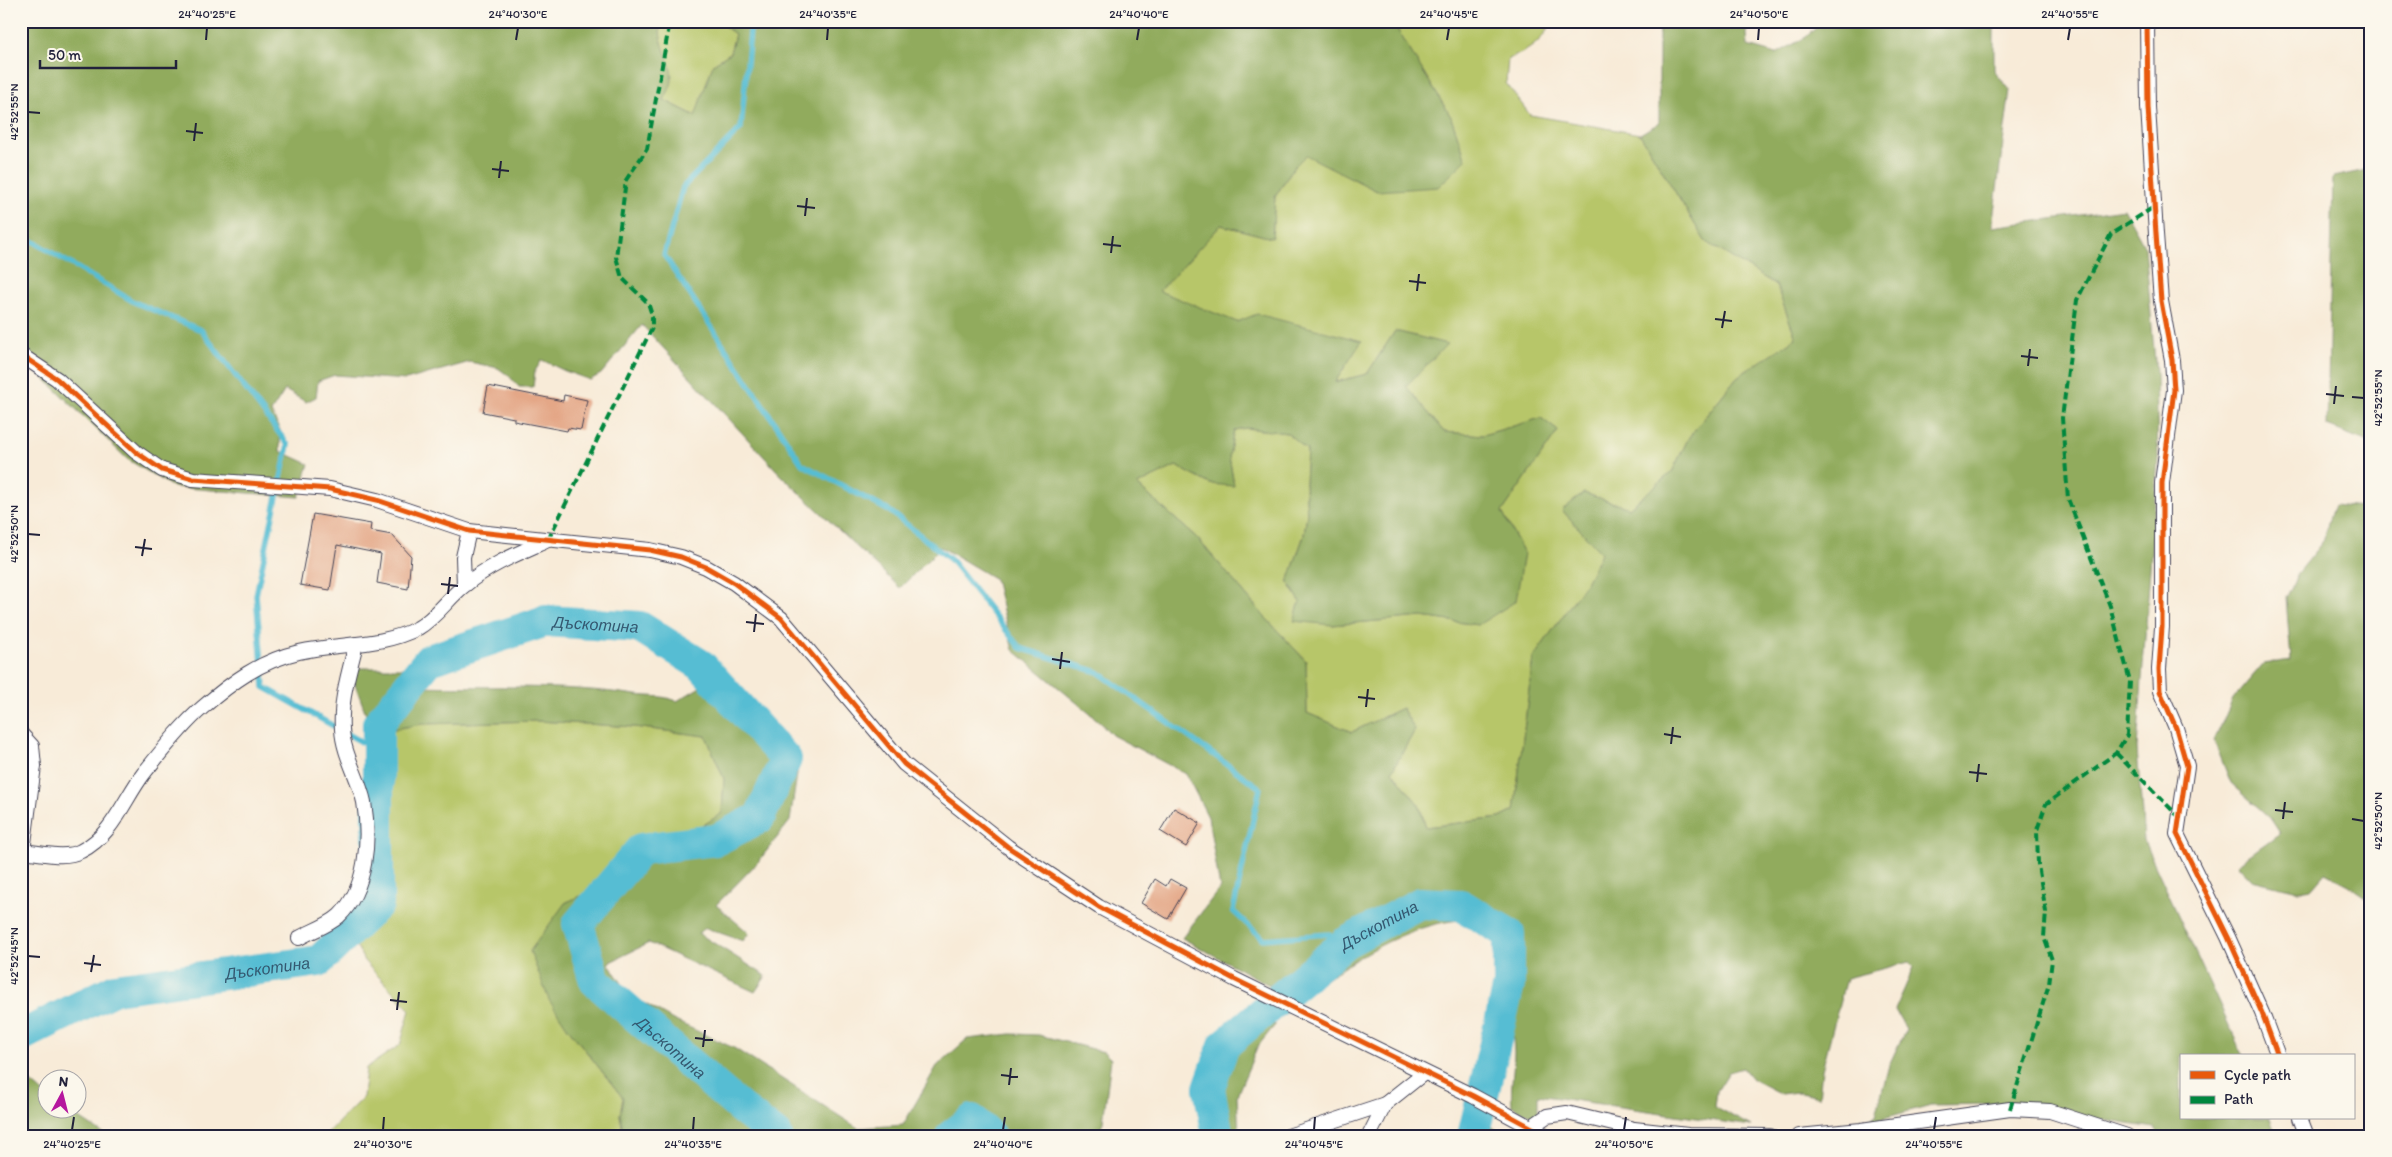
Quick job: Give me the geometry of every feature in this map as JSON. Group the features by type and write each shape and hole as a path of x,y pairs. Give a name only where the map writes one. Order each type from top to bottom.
{"street":[{"path":"2147,21 2148,107 2161,301 2172,360 2174,390 2162,483 2162,627 2159,669 2160,691 2176,728 2187,766 2178,834 2262,1012 2277,1054"},
{"path":"21,356 57,379 136,452 162,470 193,479 330,489 377,500 469,530 650,550 681,557 706,567 734,582 781,618 904,764 1008,847 1099,907 1296,1010 1473,1096 1547,1136"},
{"path":"464,585 463,557 469,530"},
{"path":"21,734 32,746 34,766 22,851 62,855 80,852 98,839 113,823 144,774 195,714 235,680 266,662 300,652 381,640 417,628 440,611 464,585 506,558 548,540"},
{"path":"299,938 337,918 347,906 358,886 364,862 366,833 364,802 342,731 342,707 345,684 356,644"},
{"path":"1288,1136 1385,1104 1424,1073"},
{"path":"1369,1136 1385,1104"},
{"path":"1799,1136 1861,1130 2010,1109 2050,1111 2127,1136"},
{"path":"1531,1127 1547,1116 1567,1113 1634,1129 1688,1135 1770,1136"},
{"path":"2301,1120 2307,1136"}],"green space":[{"path":"21,21 665,21 660,27 660,34 672,74 672,81 664,100 695,116 713,64 730,53 735,34 724,26 723,21 1392,21 1451,117 1466,160 1438,187 1377,191 1306,155 1293,168 1275,197 1272,238 1221,225 1159,291 1237,322 1257,314 1362,341 1335,382 1367,374 1395,331 1447,344 1406,386 1444,432 1483,435 1541,418 1558,431 1502,512 1524,553 1516,601 1478,625 1422,617 1332,625 1294,621 1300,601 1288,582 1304,535 1307,513 1305,483 1307,450 1287,433 1246,428 1234,430 1229,456 1234,486 1210,484 1176,466 1137,485 1197,538 1263,615 1306,661 1307,713 1352,732 1402,708 1415,730 1392,771 1419,805 1426,827 1500,818 1514,811 1533,658 1586,583 1601,553 1562,510 1584,493 1629,508 1672,472 1689,437 1737,377 1796,338 1776,285 1705,241 1640,134 1659,123 1659,21 1746,21 1748,46 1776,54 1806,37 1823,21 1994,21 1994,70 2010,90 1992,227 2124,209 2145,247 2156,372 2158,458 2137,749 2144,841 2242,1054 2180,1054 2180,1120 2272,1120 2278,1136 2160,1136 2155,1128 1999,1104 1931,1105 1862,1124 1876,1115 1889,1065 1906,1029 1895,1010 1914,967 1909,962 1846,978 1822,1070 1819,1097 1797,1092 1781,1094 1752,1079 1743,1068 1729,1072 1717,1091 1715,1107 1751,1126 1538,1095 1538,1119 1512,1106 1514,1053 1509,997 1517,964 1518,951 1517,944 1510,932 1493,923 1465,920 1440,923 1414,931 1362,956 1317,986 1299,1001 1182,938 1220,888 1208,817 1186,774 1112,735 1100,722 1013,650 995,579 941,547 900,588 780,474 642,325 601,374 590,380 542,360 535,371 533,387 519,387 498,368 470,362 406,380 335,375 318,381 316,397 306,402 285,390 271,412 280,430 280,451 309,464 299,497 173,487 127,459 43,377 21,360"},
{"path":"665,21 723,21 724,26 735,34 730,53 713,64 696,116 664,100 660,27"},
{"path":"1392,21 1551,21 1544,35 1534,45 1508,59 1506,83 1530,115 1640,134 1705,241 1776,285 1796,338 1737,377 1689,437 1672,472 1629,508 1584,493 1563,511 1602,553 1586,583 1533,658 1514,811 1500,818 1426,827 1419,805 1392,771 1415,730 1402,708 1352,732 1307,713 1306,661 1263,615 1197,538 1137,485 1176,466 1210,484 1234,485 1229,456 1234,430 1246,428 1287,433 1307,450 1305,483 1307,513 1304,535 1288,582 1300,601 1332,625 1422,617 1478,625 1524,553 1502,512 1558,431 1541,418 1483,435 1444,432 1405,386 1446,344 1395,331 1367,374 1335,382 1361,342 1238,323 1158,291 1221,225 1272,238 1275,197 1293,168 1306,154 1377,191 1466,160 1451,117"},
{"path":"2371,169 2371,443 2327,426 2333,177"},
{"path":"2334,505 2371,509 2371,901 2348,885 2325,873 2311,889 2298,891 2252,880 2237,864 2280,833 2270,818 2231,783 2214,741 2233,699 2263,664 2291,660 2286,598 2299,572 2321,545"},
{"path":"349,668 403,668 413,686 581,689 661,697 677,701 710,681 732,686 799,761 790,821 758,862 716,905 749,933 743,941 706,928 698,933 766,976 755,992 649,943 608,963 630,995 673,1020 734,1048 858,1128 903,1125 937,1066 967,1039 1011,1034 1039,1035 1104,1052 1111,1059 1103,1122 1098,1136 624,1136 620,1115 623,1098 567,1027 549,1000 530,951 565,903 636,869 722,813 724,779 706,736 634,727 538,721 422,724 373,733"},
{"path":"538,721 634,727 706,736 724,779 722,813 636,869 565,903 567,1027 623,1098 620,1115 624,1136 325,1136 363,1097 366,1068 400,1045 410,1010 364,961 354,941 379,900 369,778 373,733 422,724"},
{"path":"1245,1011 1275,1025 1258,1046 1237,1095 1239,1136 1200,1136 1218,1050 1228,1029 1235,1019"},
{"path":"21,1074 38,1088 38,1120 82,1120 107,1136 21,1136"},
{"path":"1486,1123 1506,1136 1474,1136"}],"building":[{"path":"488,386 563,401 564,395 587,400 581,430 568,428 567,431 514,421 514,418 483,412"},
{"path":"313,514 371,524 370,531 392,535 411,556 408,589 377,583 381,554 337,545 330,590 300,585"},
{"path":"1174,808 1200,823 1186,847 1160,831"},
{"path":"1155,879 1166,886 1170,879 1186,888 1168,919 1141,903"}],"waterway":[{"path":"751,21 741,128 683,187 664,255 802,464 891,512 951,560 1020,648 1098,672 1260,788 1233,911 1263,939 1329,934 1345,943"},
{"path":"21,234 134,302 201,330 288,445 256,595 264,687 378,751"},
{"name":"Дъскотина","path":"21,1036 115,989 319,961 378,904 378,724 429,660 546,621 640,627 701,665 786,759 759,818 716,840 641,849 578,924 595,981 743,1110 777,1136"},
{"name":"Дъскотина","path":"1218,1136 1209,1088 1224,1045 1345,943 1420,903 1461,905 1509,934 1509,985 1473,1136"},
{"name":"Дъскотина","path":"951,1136 972,1120 990,1136"}],"marked path":[{"path":"548,540 652,328 652,315 648,303 622,278 616,257 626,180 647,149 670,21"},
{"path":"2010,1109 2049,984 2052,960 2044,937 2046,912 2038,865 2037,830 2046,804 2116,753 2127,735 2130,681 2110,606 2068,499 2062,418 2077,300 2111,234 2154,207"},
{"path":"2116,753 2180,818"}],"cycle path":[{"path":"2147,21 2148,107 2156,234 2161,301 2172,360 2174,390 2162,483 2162,627 2159,669 2160,691 2176,728 2187,766 2177,834 2228,937 2262,1013 2277,1054"},
{"path":"21,355 57,379 136,452 162,470 193,479 330,489 377,500 469,531 650,550 681,557 706,567 734,583 781,618 904,764 1008,847 1099,907 1234,979 1473,1096 1547,1136"}]}
